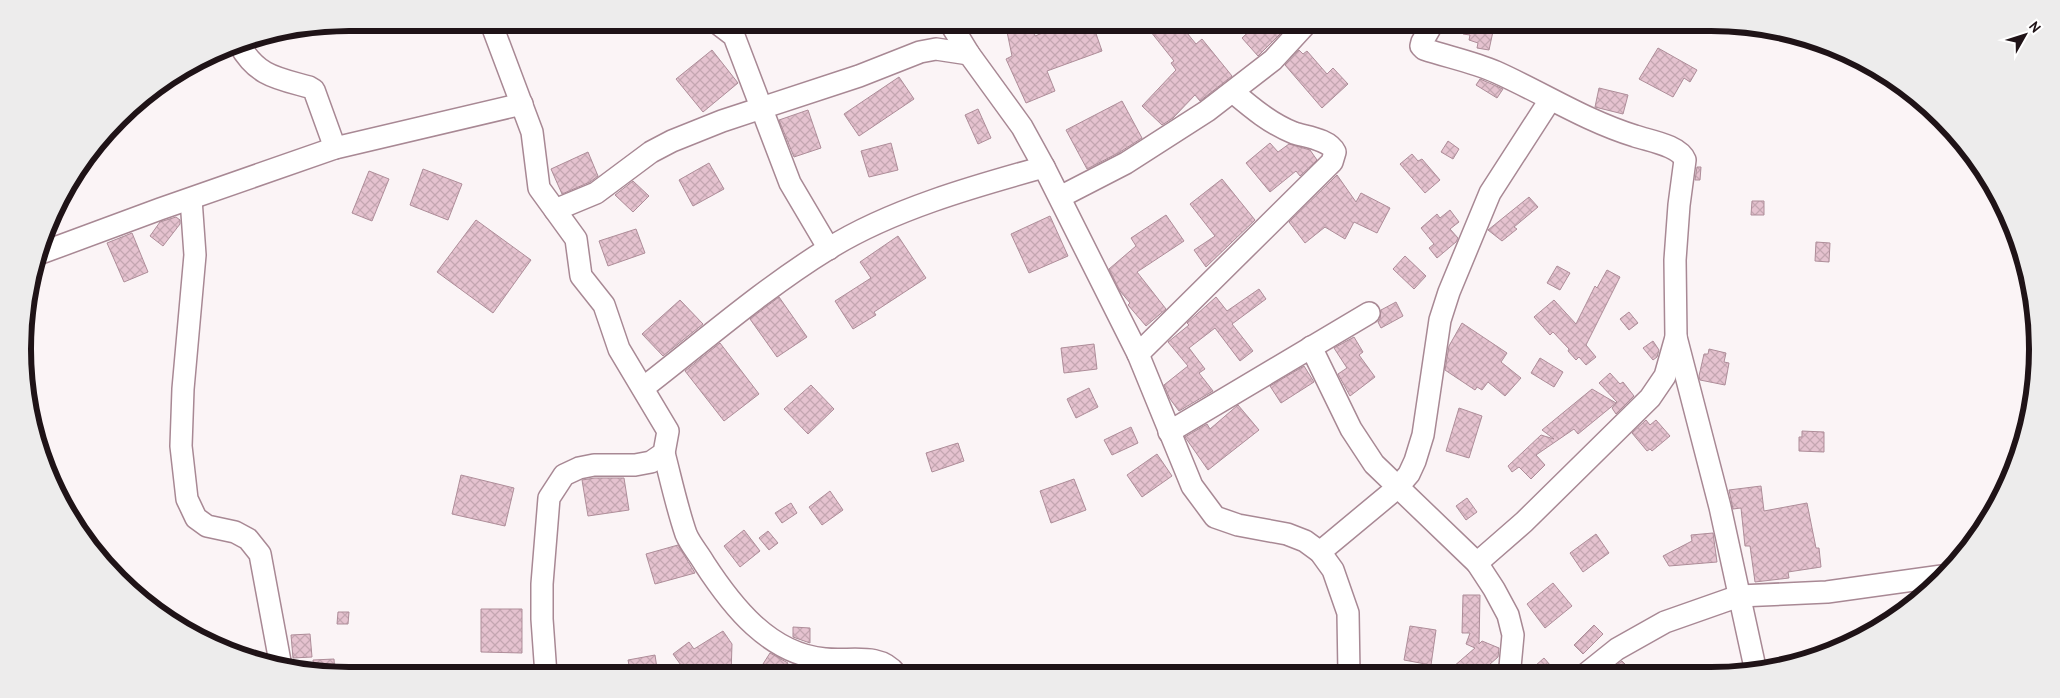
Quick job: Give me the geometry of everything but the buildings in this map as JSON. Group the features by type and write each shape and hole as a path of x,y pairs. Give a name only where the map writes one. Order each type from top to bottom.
{"street":[{"path":"494,31 532,132 539,188 576,239 581,276 604,305 619,350 668,430 664,453 687,535 726,596 752,624 779,644 800,654 825,659 860,659 883,662 888,667"},
{"path":"728,31 734,36 790,182 829,248"},
{"path":"955,31 969,54 1022,128 1060,197 1138,354 1192,486 1215,517 1238,525 1287,534 1305,541 1320,552 1333,570 1348,614 1349,667"},
{"path":"1060,197 1126,163 1164,140 1233,92 1273,60 1299,31"},
{"path":"1428,31 1421,46 1424,49 1496,72 1550,100 1621,132 1673,149 1683,155 1685,160 1678,205 1675,260 1676,337 1720,507 1754,664"},
{"path":"243,49 255,67 268,76 314,90 335,148"},
{"path":"555,210 596,193 651,152 722,120 761,109 858,76 920,52 936,49 969,54"},
{"path":"1138,354 1284,210 1335,156 1331,146 1293,132 1261,116 1233,92"},
{"path":"1320,552 1397,488 1412,468 1423,435 1440,320 1463,255 1490,192 1550,100"},
{"path":"47,251 335,148 522,104"},
{"path":"643,388 764,294 829,248 869,227 917,208 982,185 1044,167"},
{"path":"191,199 195,255 184,379 181,446 187,499 196,518 208,526 235,532 248,539 260,554 280,659"},
{"path":"1169,432 1369,314"},
{"path":"1477,563 1524,522 1650,398 1665,376 1676,337"},
{"path":"1311,347 1351,429 1374,464 1477,563 1508,615 1513,635 1510,667"},
{"path":"545,667 542,592 549,498 564,475 578,468 635,465 651,462 664,453"},
{"path":"1594,667 1617,649 1664,622 1739,596 1827,592 1932,577"}]}
